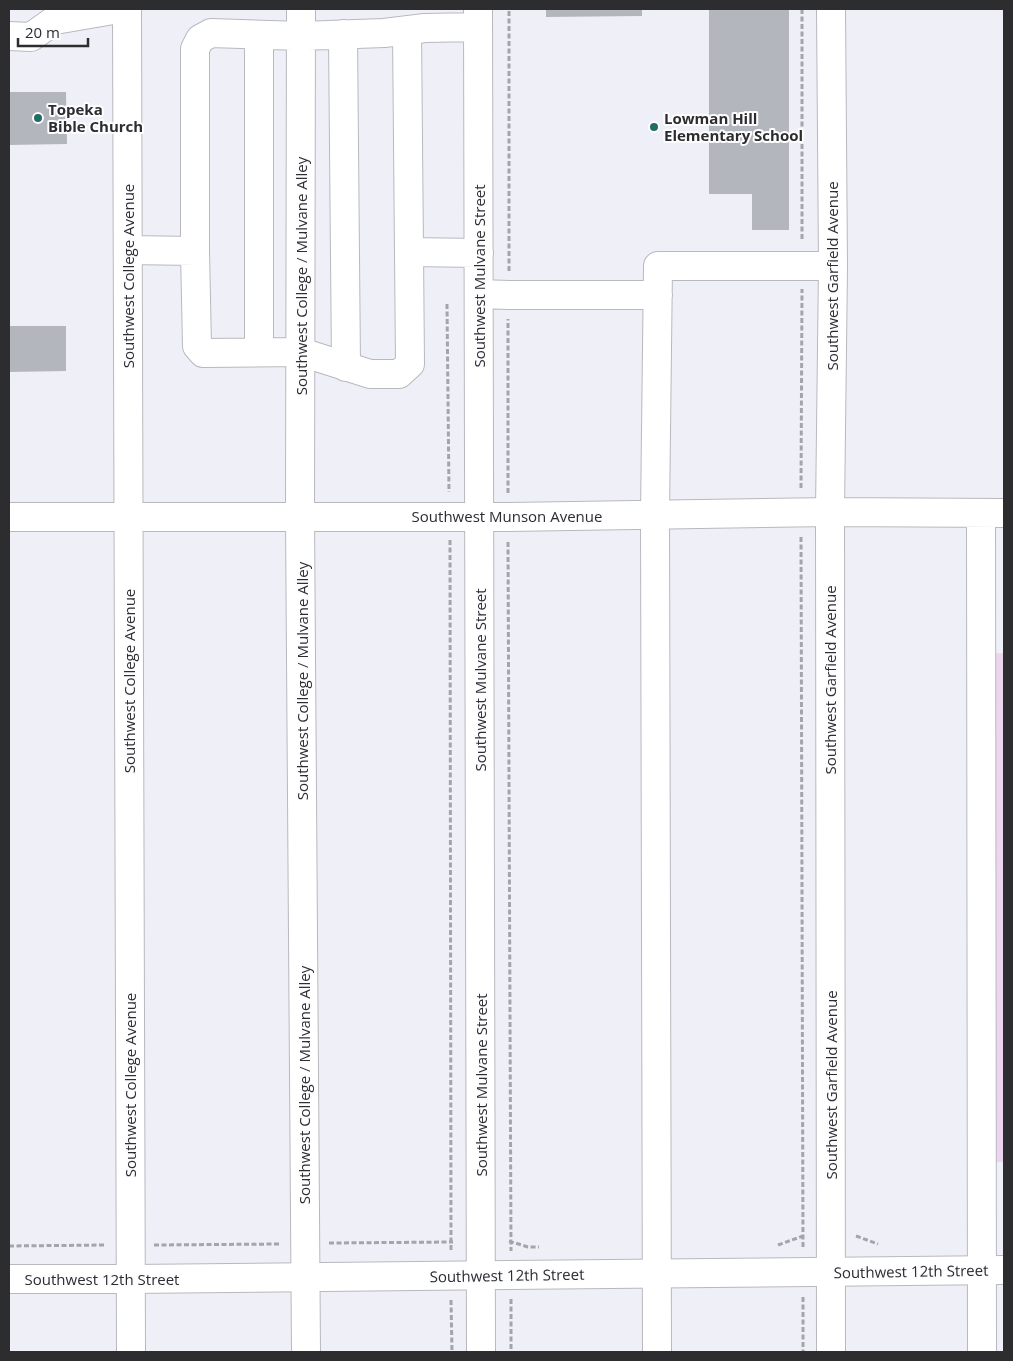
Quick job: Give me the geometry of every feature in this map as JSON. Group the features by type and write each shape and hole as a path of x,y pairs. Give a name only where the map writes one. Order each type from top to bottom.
{"street":[{"path":"9,36 31,37 55,20 118,9"},
{"name":"Southwest College Avenue","path":"127,9 132,1352"},
{"name":"Southwest College / Mulvane Alley","path":"301,9 300,517 306,1352"},
{"name":"Southwest Garfield Avenue","path":"831,9 833,266 830,512 831,1352"},
{"path":"407,30 410,364 399,374 370,374 301,352 203,353 197,346 195,251 195,49 200,39 211,33 301,36 407,30 478,18"},
{"name":"Southwest Mulvane Street","path":"478,18 481,1352"},
{"path":"343,34 346,367"},
{"path":"259,35 259,352"},
{"path":"128,250 195,251"},
{"path":"409,252 478,253"},
{"path":"658,1352 655,515 658,266 833,266"},
{"path":"478,294 658,295"},
{"name":"Southwest Munson Avenue","path":"9,517 508,517 830,512 992,513"},
{"path":"982,1352 993,1270 992,513"},
{"name":"Southwest 12th Street","path":"9,1279 306,1278 993,1270"}],"path":[{"path":"509,9 508,517 511,1352"},
{"path":"802,9 803,1352"},
{"path":"447,304 450,516 452,1352"}],"shaded area":[{"path":"1004,653 1004,1162 985,1162 982,654"}],"building":[{"path":"546,9 642,9 642,16 546,17"},
{"name":"Lowman Hill Elementary School","path":"709,9 789,9 789,230 752,230 752,194 709,194"},
{"name":"Topeka Bible Church","path":"9,92 66,92 67,144 9,145"},
{"path":"9,326 66,326 66,371 9,372"}],"place":[{"name":"Topeka Bible Church","path":"38,118"},
{"name":"Lowman Hill Elementary School","path":"654,127"}]}
